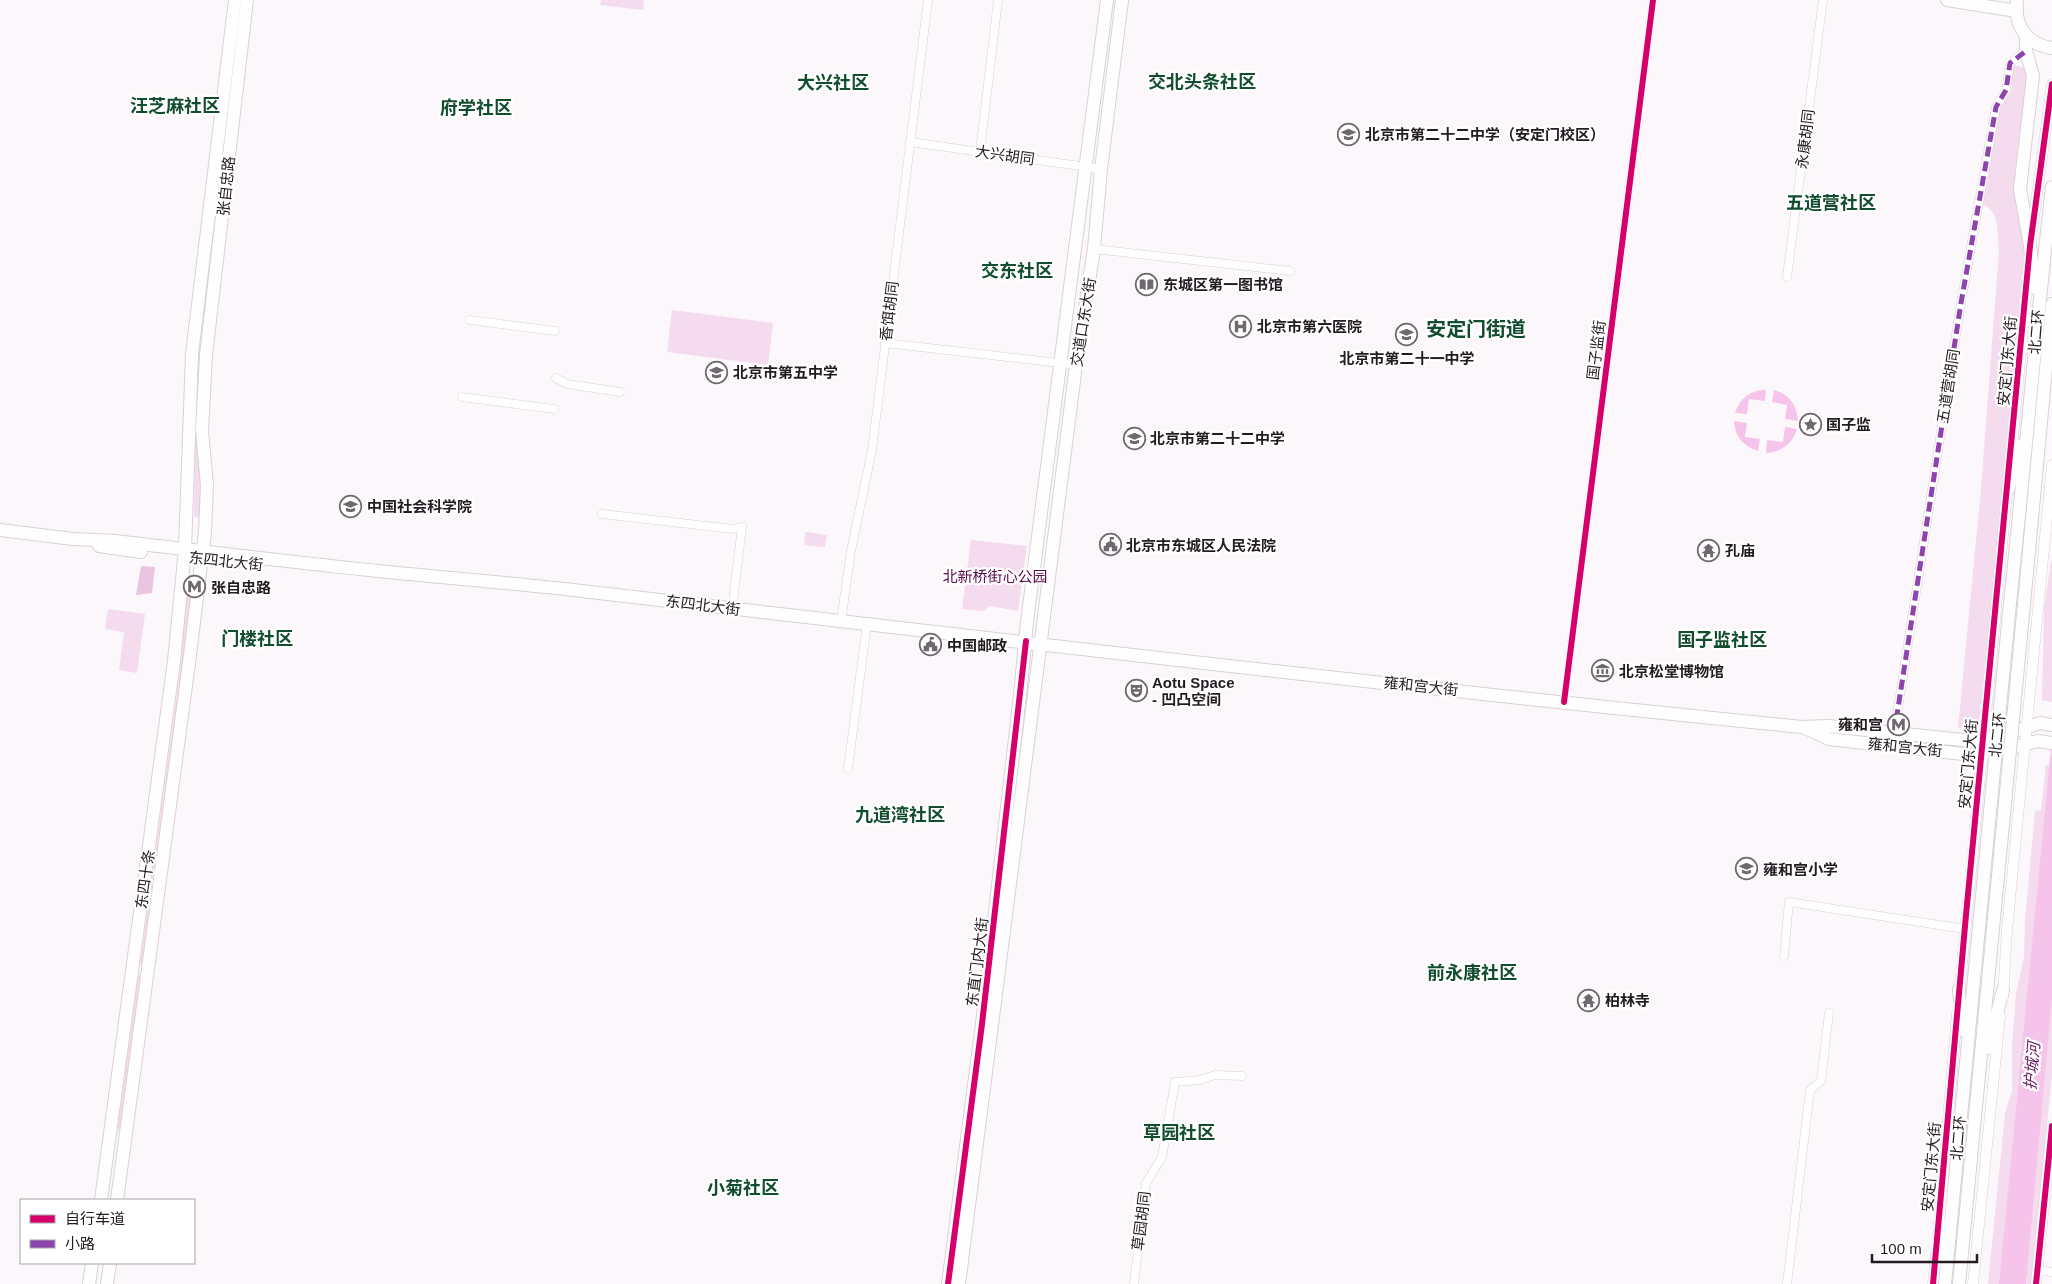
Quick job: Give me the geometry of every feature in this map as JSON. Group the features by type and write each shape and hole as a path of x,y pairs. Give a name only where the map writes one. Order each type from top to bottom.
{"main road":[{"name":"张自忠路","path":"185,553 192,354 235,0"},
{"name":"张自忠路","path":"202,554 207,485 202,431 206,355 247,0"},
{"name":"交道口东大街","path":"1026,641 1107,0"},
{"name":"交道口东大街","path":"1040,644 1076,365 1094,249 1100,169 1122,0"},
{"path":"1947,0 2017,6 2020,29 2038,45 2050,48"},
{"path":"2026,36 2026,51 2033,76 2020,189 2030,246 2037,313"},
{"name":"北二环","path":"1945,1284 2030,412 2037,313 2052,186"},
{"name":"北二环","path":"1959,1284 2052,309"},
{"path":"2008,490 2030,412"},
{"name":"东四北大街","path":"0,530 72,539 116,540 185,553 584,591 1026,641"},
{"name":"东四十条","path":"101,1199 174,661 185,553"},
{"name":"东四十条","path":"117,1199 125,1126 189,663 202,554"},
{"name":"雍和宫大街","path":"1026,641 1231,667 1374,681 1621,710 1802,727 1828,726 1982,742"},
{"name":"东直门内大街","path":"948,1284 982,1024 1026,641"},
{"name":"东直门内大街","path":"959,1284 1040,644"},
{"path":"1982,742 2047,724"},
{"name":"雍和宫大街","path":"1802,727 1829,739 1981,756"},
{"path":"1981,756 2046,742"},
{"path":"1959,990 1966,1064"},
{"path":"1978,1084 2003,990"},
{"path":"1936,1262 1954,1181"},
{"path":"1965,1216 1968,1284"},
{"path":"89,1284 92,1264"},
{"path":"107,1284 110,1264"}],"street":[{"name":"香饵胡同","path":"841,621 852,551 872,450 928,0"},
{"path":"980,152 998,0"},
{"name":"国子监街","path":"1564,702 1653,0"},
{"name":"永康胡同","path":"1787,277 1823,0"},
{"name":"五道营胡同","path":"1894,734 1961,303 1996,107 2006,90 2010,63 2026,51"},
{"name":"安定门东大街","path":"1933,1284 1982,742 2008,490 2030,246 2052,84"},
{"name":"大兴胡同","path":"910,142 1100,169"},
{"path":"1094,249 1290,271"},
{"path":"470,320 555,331"},
{"path":"885,343 1076,365"},
{"path":"556,378 567,384 620,392"},
{"path":"462,397 554,409"},
{"path":"1973,1284 2003,990 2052,465"},
{"path":"602,514 733,529 742,527 732,609"},
{"path":"1994,614 2037,620"},
{"path":"848,768 867,624"},
{"path":"1784,956 1790,902 1965,929"},
{"path":"1964,943 2006,948"},
{"path":"1787,1284 1810,1090 1821,1081 1829,1013"},
{"name":"草园胡同","path":"1134,1284 1144,1191 1146,1183 1162,1157 1175,1082 1200,1080 1215,1075 1242,1076"},
{"path":"2036,1284 2052,1126"},
{"path":"2038,1270 2052,1272"}],"green space":[{"path":"601,0 644,0 643,10 600,5"},
{"path":"2013,65 2026,68 2029,76 2016,187 2027,246 1978,730 1958,728 1981,489 1999,250 1995,217 1983,205 1996,107 2011,91"},
{"path":"672,310 773,323 768,365 667,352"},
{"path":"199,384 201,478 200,517 197,518 194,516 195,443"},
{"path":"805,532 827,535 825,547 804,545"},
{"name":"北新桥街心公园","path":"971,540 1027,546 1018,611 990,606 984,611 962,609"},
{"path":"2052,555 2052,702 2042,700 2044,609"},
{"path":"190,576 193,576 183,675 143,964 140,965 181,664"},
{"path":"108,609 145,614 137,673 119,670 124,632 105,629"},
{"path":"2046,765 2052,765 2052,1075 2031,1284 1988,1284 2005,1113 2012,1091 2012,1046 2016,994 2024,957 2025,920 2035,811 2041,810"},
{"path":"138,975 141,975 120,1130 117,1129"}],"shaded area":[{"path":"141,566 155,567 152,593 136,595"}],"water":[{"path":"1766,390 1765,401 1749,399 1747,414 1735,413 1743,399 1750,393"},
{"path":"1774,390 1788,397 1794,405 1798,421 1785,419 1787,405 1772,402"},
{"path":"1734,421 1747,423 1745,437 1760,439 1758,451 1744,444 1736,432"},
{"path":"1785,427 1797,429 1792,439 1782,449 1766,453 1767,440 1783,442"},
{"name":"护城河","path":"2052,738 2052,998 2026,1284 1999,1284"}],"marked path":[{"path":"1894,734 1961,303 1996,107 2006,90 2010,63 2026,51"}],"cycle path":[{"path":"1564,702 1653,0"},
{"path":"1933,1284 2030,246 2052,84"},
{"path":"948,1284 982,1024 1026,641"},
{"path":"2036,1284 2052,1126"}],"place":[{"name":"北京市第二十二中学（安定门校区）","path":"1349,134"},
{"name":"东城区第一图书馆","path":"1147,284"},
{"name":"北京市第六医院","path":"1241,326"},
{"name":"北京市第二十一中学","path":"1407,335"},
{"name":"北京市第五中学","path":"717,372"},
{"name":"国子监","path":"1810,424"},
{"name":"北京市第二十二中学","path":"1134,438"},
{"name":"中国社会科学院","path":"351,506"},
{"name":"北京市东城区人民法院","path":"1110,545"},
{"name":"孔庙","path":"1709,550"},
{"name":"张自忠路","path":"195,587"},
{"name":"中国邮政","path":"931,645"},
{"name":"北京松堂博物馆","path":"1603,671"},
{"name":"Aotu Space - 凹凸空间","path":"1136,691"},
{"name":"雍和宫","path":"1899,724"},
{"name":"雍和宫小学","path":"1747,869"},
{"name":"柏林寺","path":"1589,1000"}],"district":[{"name":"交北头条社区","path":"1202,82"},
{"name":"大兴社区","path":"833,83"},
{"name":"汪芝麻社区","path":"175,106"},
{"name":"府学社区","path":"476,108"},
{"name":"五道营社区","path":"1831,203"},
{"name":"交东社区","path":"1017,271"},
{"name":"安定门街道","path":"1476,329"},
{"name":"门楼社区","path":"257,639"},
{"name":"国子监社区","path":"1722,640"},
{"name":"九道湾社区","path":"900,815"},
{"name":"前永康社区","path":"1472,973"},
{"name":"草园社区","path":"1179,1133"},
{"name":"小菊社区","path":"743,1188"}]}
